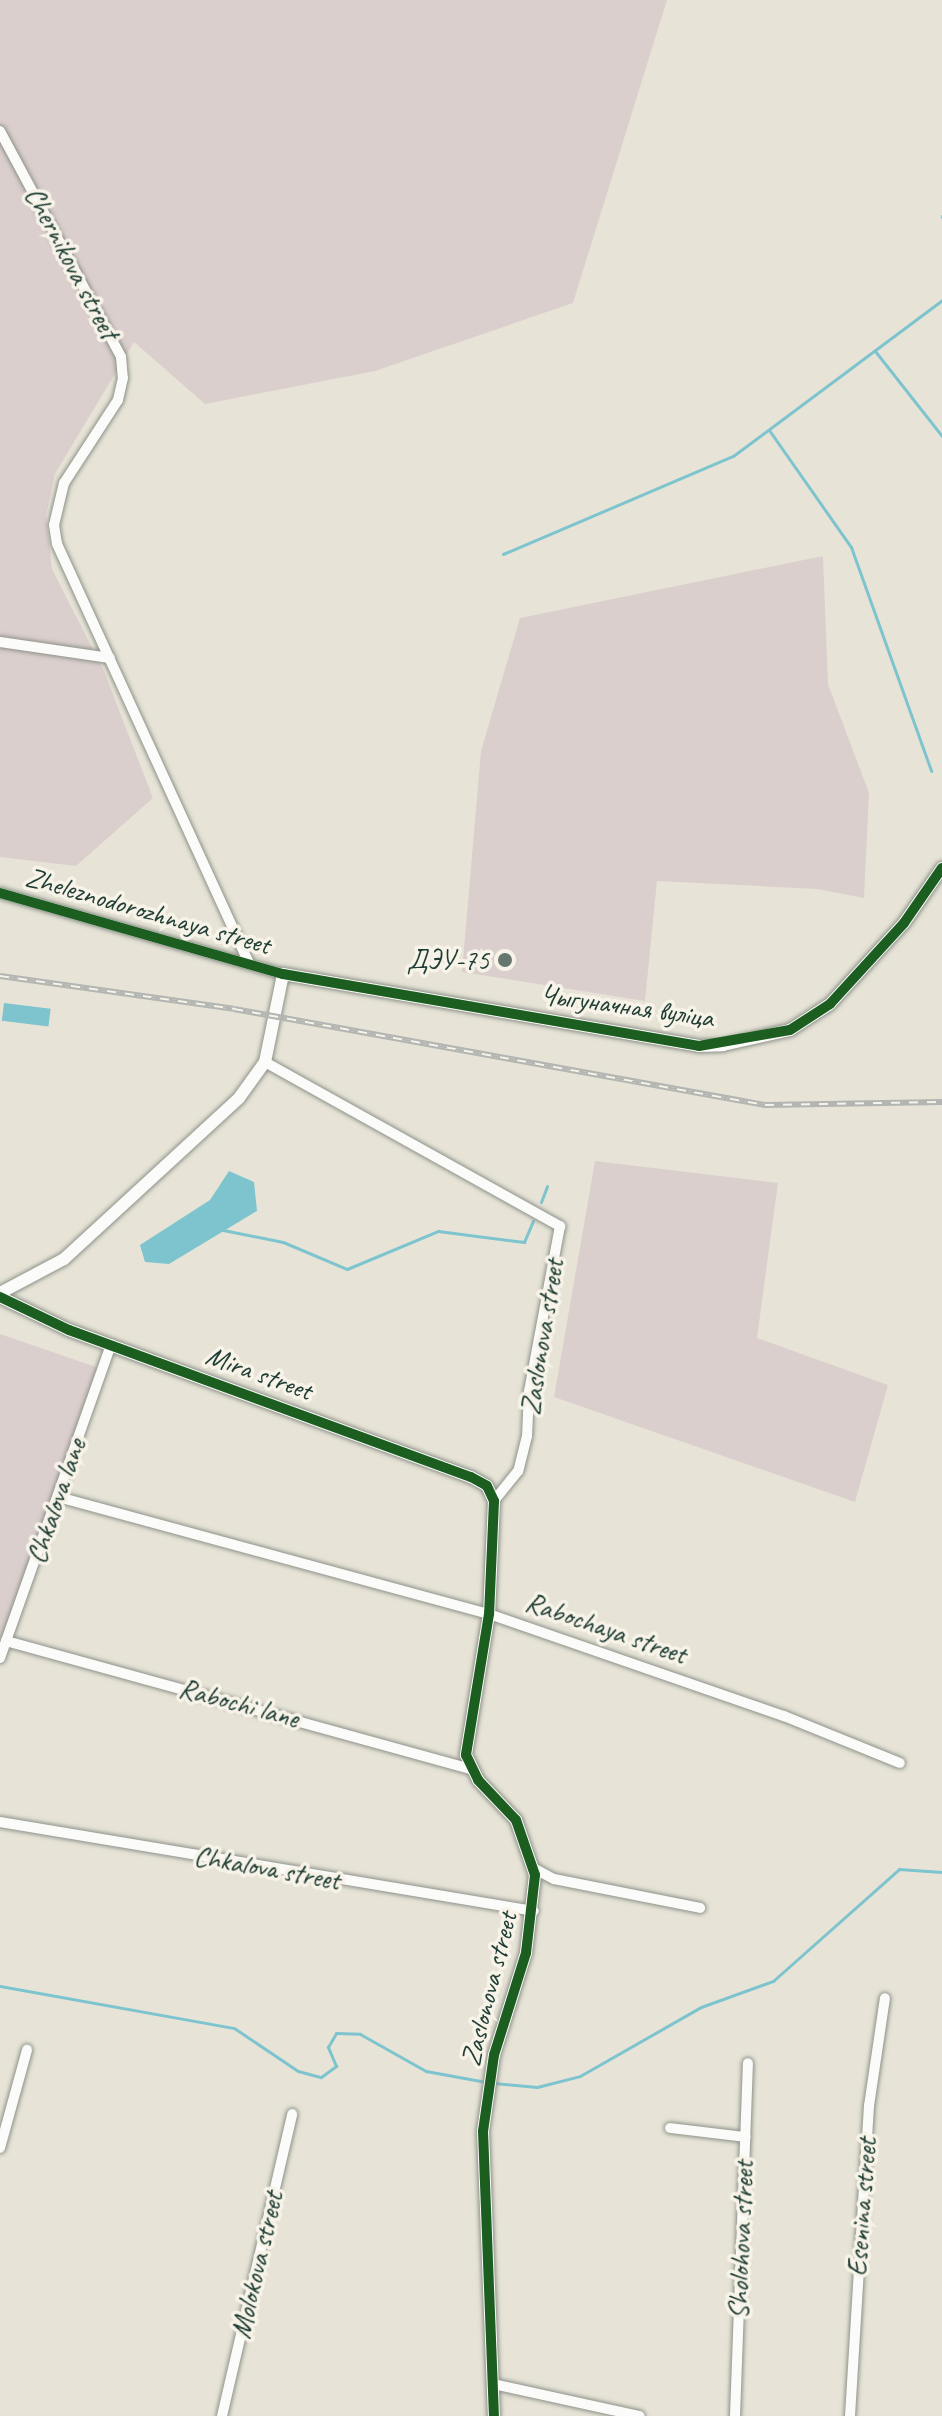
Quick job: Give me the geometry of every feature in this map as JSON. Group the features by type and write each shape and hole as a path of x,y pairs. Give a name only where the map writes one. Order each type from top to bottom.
{"street":[{"name":"Chernikova street","path":"0,131 121,357 123,378 118,400 64,483 54,525 110,658 249,963"},
{"path":"0,642 110,658"},
{"name":"Чыгуначная вуліца","path":"283,974 699,1046 723,1045 790,1030 830,1004 904,923 942,868"},
{"name":"Zheleznodorozhnaya street","path":"0,893 283,974"},
{"path":"0,1295 64,1259 133,1201 239,1098 265,1062 283,974"},
{"name":"Zaslonova street","path":"265,1062 560,1226 529,1391 527,1436 518,1471 494,1501"},
{"name":"Mira street","path":"0,1295 111,1344 471,1477 487,1486 494,1501"},
{"name":"Chkalova lane","path":"0,1658 111,1344"},
{"name":"Rabochaya street","path":"58,1497 489,1614 784,1716 900,1763"},
{"path":"471,1769 467,1736 489,1614 494,1501"},
{"name":"Rabochi lane","path":"6,1641 471,1769"},
{"name":"Zaslonova street","path":"471,1769 516,1820 535,1869 534,1911 491,2075 483,2131 494,2416"},
{"name":"Chkalova street","path":"0,1822 534,1911"},
{"path":"535,1869 554,1879 700,1908"},
{"name":"Esenina street","path":"850,2416 871,2081 885,1998"},
{"path":"0,2148 27,2050"},
{"name":"Sholohova street","path":"735,2416 748,2063"},
{"name":"Molokova street","path":"222,2416 292,2114"},
{"path":"670,2128 745,2137"},
{"path":"493,2384 640,2416"}],"shaded area":[{"path":"0,0 667,0 573,303 375,371 205,404 134,342 55,474 46,516 52,569 104,671 153,798 76,866 0,857"},
{"path":"823,556 828,684 869,793 864,898 817,889 657,881 645,1001 462,972 481,751 520,618"},
{"path":"595,1161 778,1183 757,1338 888,1385 855,1502 554,1397"},
{"path":"0,1334 99,1368 0,1651"}],"water":[{"path":"4,1003 51,1009 48,1027 2,1021"},
{"path":"229,1171 254,1182 257,1211 169,1264 145,1262 140,1245 210,1200"}],"waterway":[{"path":"503,554 733,456 942,300"},
{"path":"875,351 942,436"},
{"path":"769,430 851,547 931,771"},
{"path":"541,1202 547,1186"},
{"path":"223,1230 283,1242 347,1269 438,1231 524,1242 533,1221"},
{"path":"494,2083 537,2087 580,2076 701,2007 773,1981 899,1869 942,1872"},
{"path":"0,1986 234,2028 298,2071 321,2077 336,2066 328,2047 336,2033 360,2034 426,2071 486,2082"}],"railway":[{"path":"0,976 234,1009 765,1105 942,1102"}],"cycle path":[{"path":"0,893 283,974 699,1046 790,1030 830,1004 904,923 942,868"},
{"path":"0,1297 69,1330 471,1477 487,1486 494,1501 489,1614 466,1755 478,1780 516,1820 535,1875 526,1953 494,2055 483,2131 494,2416"}],"place":[{"name":"ДЭУ-75","path":"505,960"}]}
